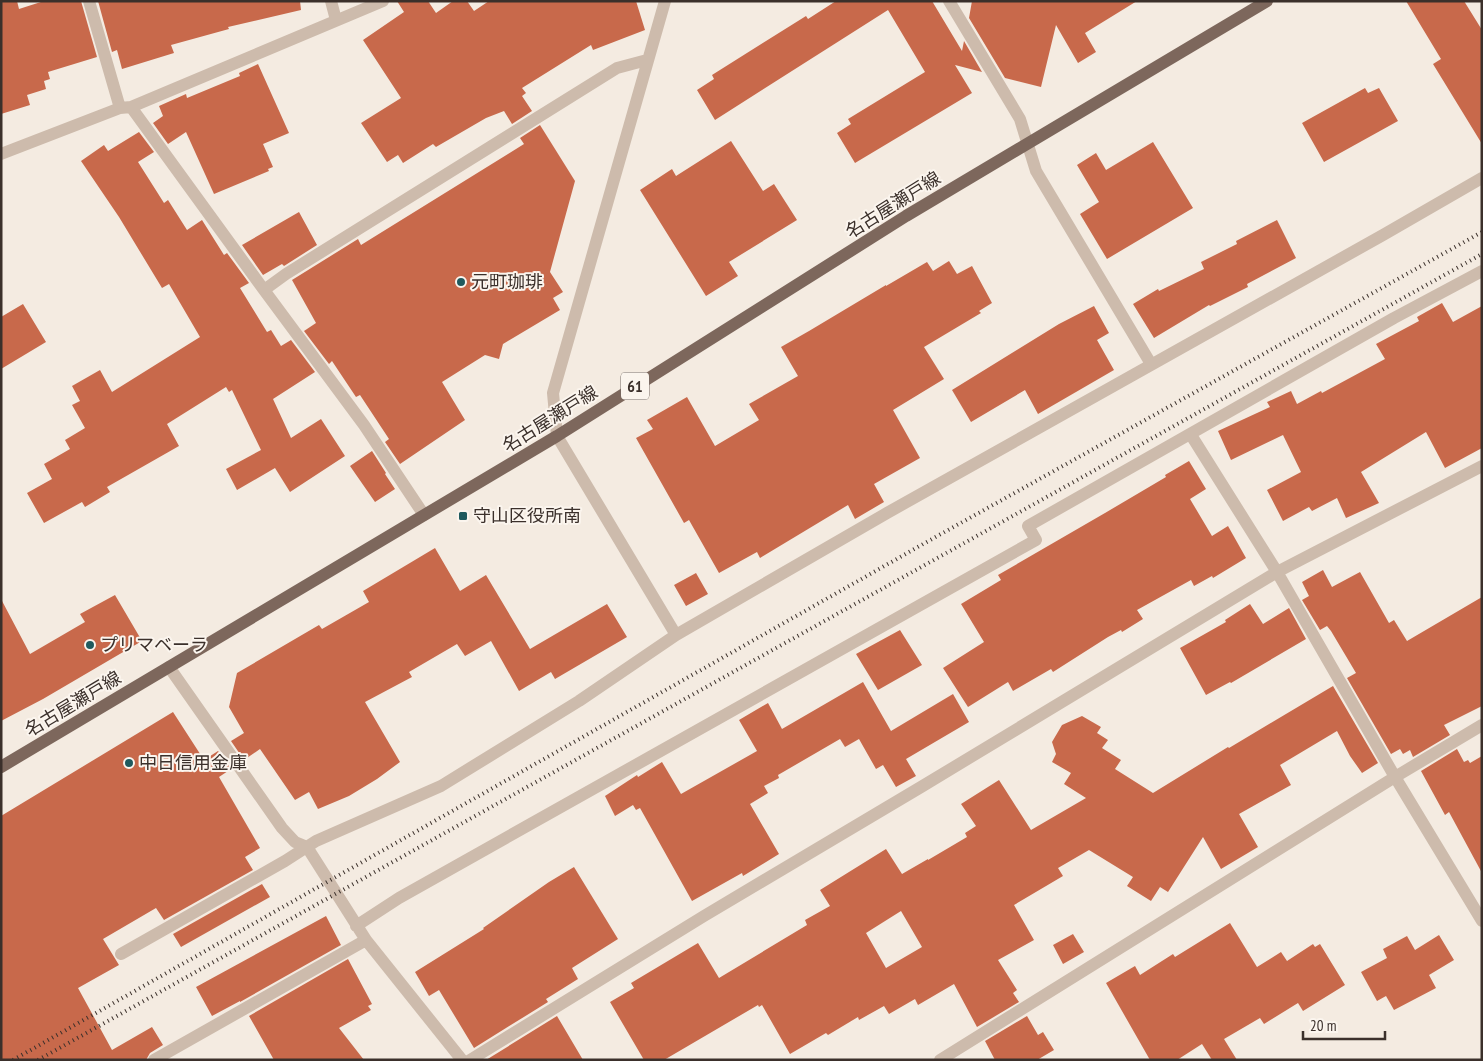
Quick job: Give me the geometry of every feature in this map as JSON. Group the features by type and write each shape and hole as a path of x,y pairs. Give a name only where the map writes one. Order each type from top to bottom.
{"main road":[{"name":"名古屋瀬戸線","path":"1,767 557,436 906,216 1266,1"}],"street":[{"path":"89,1 126,108 364,425 424,515"},
{"path":"330,1 336,20"},
{"path":"1,154 126,108 383,1"},
{"path":"665,1 553,392 557,436 676,635"},
{"path":"949,1 1020,119 1036,171 1152,364"},
{"path":"264,290 286,274 617,68 647,60"},
{"path":"121,954 285,861 316,841 441,786 579,701 676,635 887,513 1375,240 1482,178"},
{"path":"356,926 399,898 1036,540 1028,526 1394,318 1482,271"},
{"path":"1191,435 1277,572 1395,777 1482,921"},
{"path":"470,1060 704,916 1277,572 1482,466"},
{"path":"169,667 282,828 296,842 307,847 366,940 462,1060"},
{"path":"940,1060 1395,777 1482,725"},
{"path":"154,1060 366,940"}],"building":[{"path":"1,1 17,1 19,9 44,1 81,1 97,57 48,72 50,79 44,81 46,89 27,95 30,105 1,114"},
{"path":"98,1 300,1 301,10 228,27 229,29 171,45 174,53 122,69 117,50 112,52"},
{"path":"397,1 428,1 436,13 453,1 467,1 474,11 489,1 636,1 645,30 593,50 591,45 522,88 526,93 522,96 532,111 512,124 504,111 486,118 436,147 433,144 403,163 398,155 387,162 361,123 401,98 363,40 404,12"},
{"path":"836,1 932,1 962,51 964,41 982,72 955,65 972,93 855,163 837,133 851,124 848,119 925,72 888,10 715,120 697,90 714,79 712,75 806,16 808,19"},
{"path":"972,1 1137,1 1085,33 1096,52 1078,63 1056,25 1041,87 1005,78 969,18"},
{"path":"1406,1 1464,1 1482,30 1482,144 1433,64 1441,59"},
{"path":"258,64 289,133 263,144 273,167 268,169 269,171 214,194 186,132 168,144 153,123 163,116 159,106 186,94 187,98 240,76 239,73"},
{"path":"1365,88 1368,93 1379,88 1398,121 1324,162 1302,123"},
{"path":"540,125 575,181 550,272 563,292 553,298 560,310 503,344 499,359 485,355 442,382 465,420 400,464 385,442 389,439 360,395 356,397 332,361 329,364 304,331 316,323 292,280 358,239 361,245 524,144 520,138"},
{"path":"139,132 154,152 138,162 164,203 168,200 187,230 202,220 224,255 227,253 249,283 240,288 267,332 271,330 281,346 291,340 315,372 273,399 291,438 321,419 345,456 290,492 275,468 237,490 226,469 261,450 232,390 229,392 226,387 167,424 179,446 107,487 110,492 85,507 82,502 44,523 27,493 52,479 44,464 70,449 65,440 85,428 72,405 80,401 72,386 100,370 112,392 200,337 169,284 162,288 119,217 81,161 104,145 108,151"},
{"path":"731,141 763,191 774,184 797,220 729,262 738,276 706,296 640,190 672,169 676,176"},
{"path":"1153,142 1193,208 1107,259 1080,214 1099,202 1077,165 1096,153 1106,170"},
{"path":"299,212 317,245 284,266 282,264 263,275 242,245"},
{"path":"1277,220 1296,258 1247,284 1248,287 1209,305 1154,338 1133,304 1158,289 1159,291 1204,269 1201,262 1237,244 1236,241"},
{"path":"949,261 957,274 972,266 992,303 979,311 981,313 924,347 944,379 893,410 920,458 874,484 884,502 855,519 848,505 760,558 757,552 719,573 689,520 684,523 636,438 653,429 647,420 687,397 715,446 759,420 749,404 798,376 781,347 927,262 933,271"},
{"path":"1442,303 1453,322 1482,306 1482,448 1445,468 1426,432 1361,472 1379,503 1346,518 1337,498 1312,511 1309,507 1283,521 1267,490 1301,472 1283,435 1231,460 1218,431 1270,407 1267,402 1291,391 1297,404 1321,391 1322,393 1385,359 1376,344 1419,321 1417,317"},
{"path":"23,304 46,342 1,369 1,317"},
{"path":"1094,306 1109,333 1097,340 1114,370 1038,414 1025,390 971,422 952,390 1059,324"},
{"path":"372,451 395,489 375,502 350,466"},
{"path":"1189,461 1206,489 1190,499 1212,536 1228,526 1246,558 1213,578 1212,576 1194,586 1191,580 1137,610 1143,619 1122,632 1121,630 1108,637 1053,672 1051,669 1013,691 1008,682 968,707 943,668 984,642 961,604 1001,580 998,575 1166,477 1165,475"},
{"path":"435,548 460,591 486,575 530,649 607,604 627,637 555,679 551,672 519,691 491,641 465,656 457,644 409,672 412,677 365,702 400,762 349,796 318,809 309,792 295,800 260,749 244,760 231,741 244,733 229,707 237,673 319,625 322,629 369,602 363,591"},
{"path":"1323,570 1332,587 1360,572 1389,623 1394,620 1407,641 1482,597 1482,706 1444,725 1450,735 1413,757 1410,750 1403,754 1400,749 1391,754 1347,678 1356,673 1331,631 1327,626 1320,630 1302,600 1309,596 1302,582"},
{"path":"696,573 708,594 686,606 674,585"},
{"path":"115,595 142,641 43,699 1,721 1,599 30,654 85,622 80,614"},
{"path":"1250,604 1263,624 1289,608 1306,639 1231,683 1206,695 1180,648 1226,622 1225,620"},
{"path":"900,630 922,665 878,690 856,654"},
{"path":"863,682 891,731 953,694 969,722 906,759 916,776 896,787 883,765 876,769 859,739 845,747 840,739 778,775 779,778 764,786 768,793 750,804 779,854 743,876 742,873 692,901 640,808 636,810 633,805 615,816 605,796 637,775 638,777 662,762 681,794 757,751 739,720 768,703 782,729"},
{"path":"1333,686 1378,763 1362,773 1350,756 1337,731 1280,765 1291,785 1239,814 1258,847 1221,869 1203,837 1168,892 1160,887 1151,901 1127,886 1133,877 1089,850 1058,868 1063,876 1014,905 1034,940 998,960 1017,990 1013,993 1019,1002 977,1027 954,984 918,1005 915,999 889,1014 884,1006 859,1020 858,1017 790,1054 762,1005 759,1007 758,1005 664,1060 644,1060 610,1002 634,988 631,983 698,943 719,978 807,925 805,920 830,906 820,890 886,849 902,874 928,860 967,837 965,833 976,826 961,804 999,780 1031,830 1086,798 1064,784 1071,773 1052,762 1056,754 1052,742 1062,725 1082,716 1101,727 1097,733 1108,740 1102,748 1121,760 1115,769 1153,793","holes":["901,911 922,947 886,968 866,933"]},
{"path":"173,712 204,760 218,751 231,769 219,777 260,848 245,857 253,870 164,920 156,908 103,939 119,965 78,988 112,1050 152,1027 163,1045 150,1053 146,1060 1,1060 1,816"},
{"path":"1457,749 1464,762 1468,760 1470,763 1482,756 1482,873 1449,812 1445,815 1421,771"},
{"path":"574,867 618,939 572,968 578,979 546,999 548,1002 474,1048 439,990 429,996 415,972 484,929 549,882"},
{"path":"262,884 270,897 181,947 173,934"},
{"path":"326,916 341,945 212,1016 196,987"},
{"path":"1230,923 1257,967 1281,952 1287,961 1313,944 1315,947 1320,944 1345,985 1303,1011 1298,1003 1264,1024 1260,1018 1224,1039 1237,1060 1212,1060 1202,1044 1177,1060 1150,1060 1106,983 1135,966 1140,975 1173,954 1175,957"},
{"path":"1073,934 1084,952 1063,964 1053,945"},
{"path":"1439,935 1454,960 1429,975 1436,988 1394,1010 1386,996 1377,1001 1361,972 1387,958 1383,949 1407,936 1415,950"},
{"path":"348,959 372,1004 368,1006 371,1010 339,1028 364,1060 274,1060 249,1016"},
{"path":"557,1016 583,1060 486,1060"},
{"path":"1027,1016 1038,1035 1043,1032 1054,1050 1037,1060 995,1060 985,1041"}],"railway":[{"path":"13,1060 932,539 1482,232"},
{"path":"38,1060 1482,254"}],"place":[{"name":"元町珈琲","path":"461,282"},
{"name":"守山区役所南","path":"463,516"},
{"name":"プリマベーラ","path":"90,645"},
{"name":"中日信用金庫","path":"129,763"}]}
